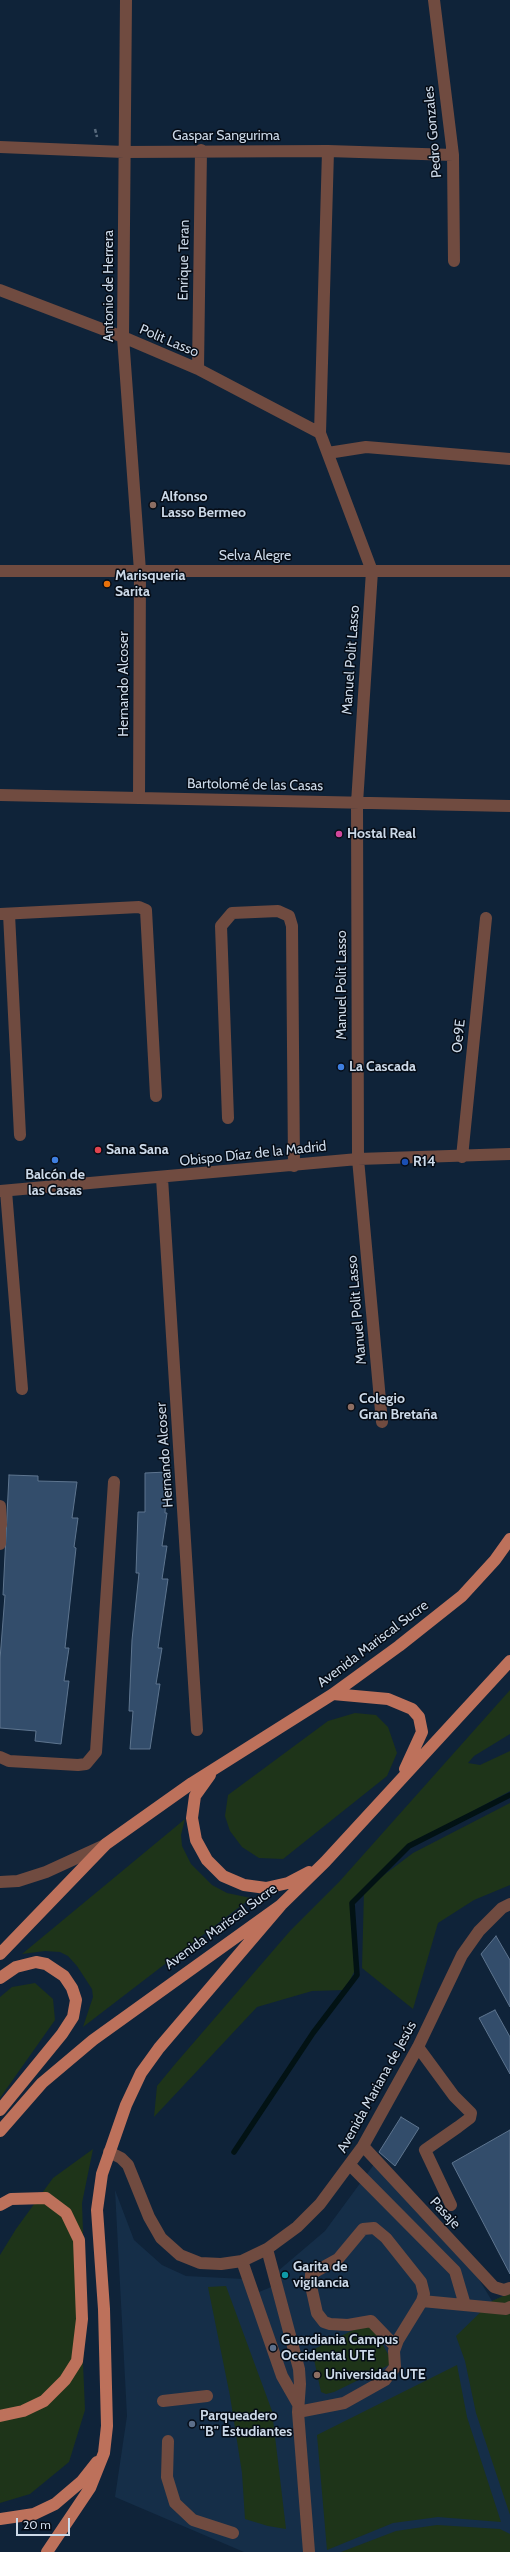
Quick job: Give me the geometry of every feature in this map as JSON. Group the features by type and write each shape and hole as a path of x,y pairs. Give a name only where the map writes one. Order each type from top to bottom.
{"main road":[{"name":"Avenida Mariscal Sucre","path":"0,1954 106,1844 226,1761 333,1694 462,1596 495,1560 510,1539"},
{"path":"495,1560 510,1552"},
{"name":"Avenida Mariscal Sucre","path":"0,2131 42,2083 93,2040 281,1905 325,1862 510,1661"},
{"path":"333,1694 388,1699 412,1709 419,1717 422,1732 400,1780"},
{"path":"226,1761 206,1778 195,1796 192,1818 196,1840 207,1860 223,1876 244,1885 266,1888 288,1883 325,1862"},
{"path":"47,2552 90,2488 104,2453 107,2426 104,2309 97,2210 100,2181 109,2152 126,2105 141,2073 159,2048 281,1905"},
{"path":"0,1978 16,1967 36,1962 46,1964 64,1976 72,1988 76,2000 73,2017 62,2034 35,2064 0,2110"},
{"path":"0,2205 11,2199 46,2198 66,2213 79,2240 82,2319 77,2361 65,2380 44,2401 23,2411 0,2416"},
{"path":"0,2519 34,2514 55,2504 82,2481 104,2453"}],"street":[{"name":"Antonio de Herrera","path":"126,0 123,337 140,571"},
{"name":"Pedro Gonzales","path":"434,0 453,155 454,261"},
{"name":"Gaspar Sangurima","path":"0,147 124,152 201,150 328,151 453,155"},
{"name":"Enrique Teran","path":"198,370 201,150"},
{"path":"328,151 320,434 372,571"},
{"name":"Polit Lasso","path":"0,290 123,337 198,370 320,434"},
{"path":"328,453 366,447 510,459"},
{"name":"Selva Alegre","path":"0,571 510,571"},
{"name":"Hernando Alcoser","path":"139,798 140,571"},
{"name":"Manuel Polit Lasso","path":"372,571 356,803 358,1159 382,1422"},
{"name":"Bartolomé de las Casas","path":"0,795 510,806"},
{"path":"20,1135 4,914 139,907 146,910 156,1096"},
{"path":"228,1118 222,926 232,914 278,911 289,916 292,926 294,1166"},
{"name":"Oe9E","path":"462,1157 486,918"},
{"name":"Obispo Díaz de la Madrid","path":"3,1191 162,1178 358,1159 462,1157 510,1154"},
{"name":"Hernando Alcoser","path":"162,1178 197,1730"},
{"path":"3,1191 22,1389"},
{"path":"0,1757 9,1761 78,1765 86,1764 96,1752 114,1482"},
{"path":"0,1506 0,1544"},
{"path":"0,1882 18,1881 46,1872 106,1844"},
{"name":"Avenida Mariana de Jesús","path":"109,2152 121,2158 128,2165 149,2216 160,2238 180,2255 200,2263 221,2264 242,2261 268,2249 297,2227 320,2204 350,2165 363,2146 418,2047 462,1955 479,1931 502,1908 510,1904"},
{"path":"418,2047 454,2096 471,2113 470,2118 425,2150 451,2205"},
{"name":"Pasaje","path":"363,2146 494,2287 504,2290 510,2288"},
{"path":"350,2165 455,2271 465,2305"},
{"path":"298,2408 344,2403 379,2385 392,2373 395,2346 422,2301 424,2294 420,2282 386,2238 374,2228 363,2228 338,2259 311,2274 311,2286 317,2313 324,2322 348,2325 368,2320 375,2324 395,2346"},
{"path":"268,2249 299,2369 300,2384 298,2408 309,2552"},
{"path":"242,2261 282,2376 298,2408"},
{"path":"422,2301 506,2309 510,2307"},
{"path":"163,2401 207,2396"},
{"path":"168,2441 167,2477 175,2503 193,2520 233,2533"}],"shaded area":[{"name":"Universidad UTE","path":"375,2163 474,2271 492,2301 510,2293 510,2552 244,2552 115,2497 127,2416 115,2190 134,2240 162,2265 186,2276 244,2279 251,2295 269,2288 281,2280 278,2271 325,2231"}],"green space":[{"path":"510,1690 510,1734 474,1756 468,1763 480,1765 510,1751 510,1791 409,1846 368,1887 413,1853 510,1803 510,1885 474,1900 438,1923 413,2009 362,1968 364,1891 352,1903 356,1968 345,1990 312,1991 257,2007 154,2117 157,2086 176,2063 290,1931 339,1882"},
{"path":"355,1713 376,1715 388,1727 397,1753 387,1776 283,1859 259,1858 242,1847 230,1831 225,1816 228,1795 328,1721"},
{"path":"185,1819 181,1835 182,1846 191,1864 212,1885 227,1893 251,1898 83,2027 93,1997 92,1989 77,1966 68,1956 60,1952 45,1951 22,1954"},
{"path":"35,1983 53,1999 55,2020 0,2098 0,1997 12,1987"},
{"path":"93,2149 82,2203 86,2317 83,2363 85,2410 69,2462 30,2494 0,2503 0,2255 16,2229 53,2178"},
{"path":"226,2286 272,2411 286,2529 268,2526 245,2519 242,2473 230,2396 208,2287"},
{"path":"510,2293 510,2515 476,2413 465,2361 456,2336 492,2301"},
{"path":"370,2322 393,2363 334,2392 326,2394 321,2392 312,2350"},
{"path":"457,2365 467,2417 501,2522 438,2517 393,2523 327,2550 317,2435"},
{"path":"437,2525 500,2529 510,2534 510,2552 341,2552 396,2531"}],"building":[{"path":"167,1472 165,1513 167,1513 162,1546 167,1546 162,1579 168,1579 158,1648 162,1648 156,1684 160,1684 150,1749 130,1749 133,1711 129,1711 132,1640 139,1573 136,1573 138,1512 145,1512 145,1473"},
{"path":"9,1475 38,1476 38,1481 77,1482 72,1518 78,1518 74,1547 76,1548 65,1648 69,1648 64,1681 69,1681 61,1744 35,1741 36,1731 0,1728 0,1659 5,1595 3,1595"},
{"path":"496,1936 510,1960 510,2007 481,1954"},
{"path":"495,2010 510,2037 510,2074 479,2018"},
{"path":"401,2117 419,2128 395,2166 379,2152"},
{"path":"510,2130 510,2274 452,2163"}],"waterway":[{"path":"234,2152 313,2033 357,1975 352,1903 409,1846 510,1795"}],"place":[{"name":"Alfonso Lasso Bermeo","path":"153,505"},
{"name":"Marisqueria Sarita","path":"107,584"},
{"name":"Hostal Real","path":"339,834"},
{"name":"La Cascada","path":"341,1067"},
{"name":"Sana Sana","path":"98,1150"},
{"name":"Balcón de las Casas","path":"55,1160"},
{"name":"R14","path":"405,1162"},
{"name":"Colegio Gran Bretaña","path":"351,1407"},
{"name":"Garita de vigilancia","path":"285,2275"},
{"name":"Guardiania Campus Occidental UTE","path":"273,2348"},
{"name":"Universidad UTE","path":"317,2375"},
{"name":"Parqueadero \"B\" Estudiantes","path":"192,2424"}]}
